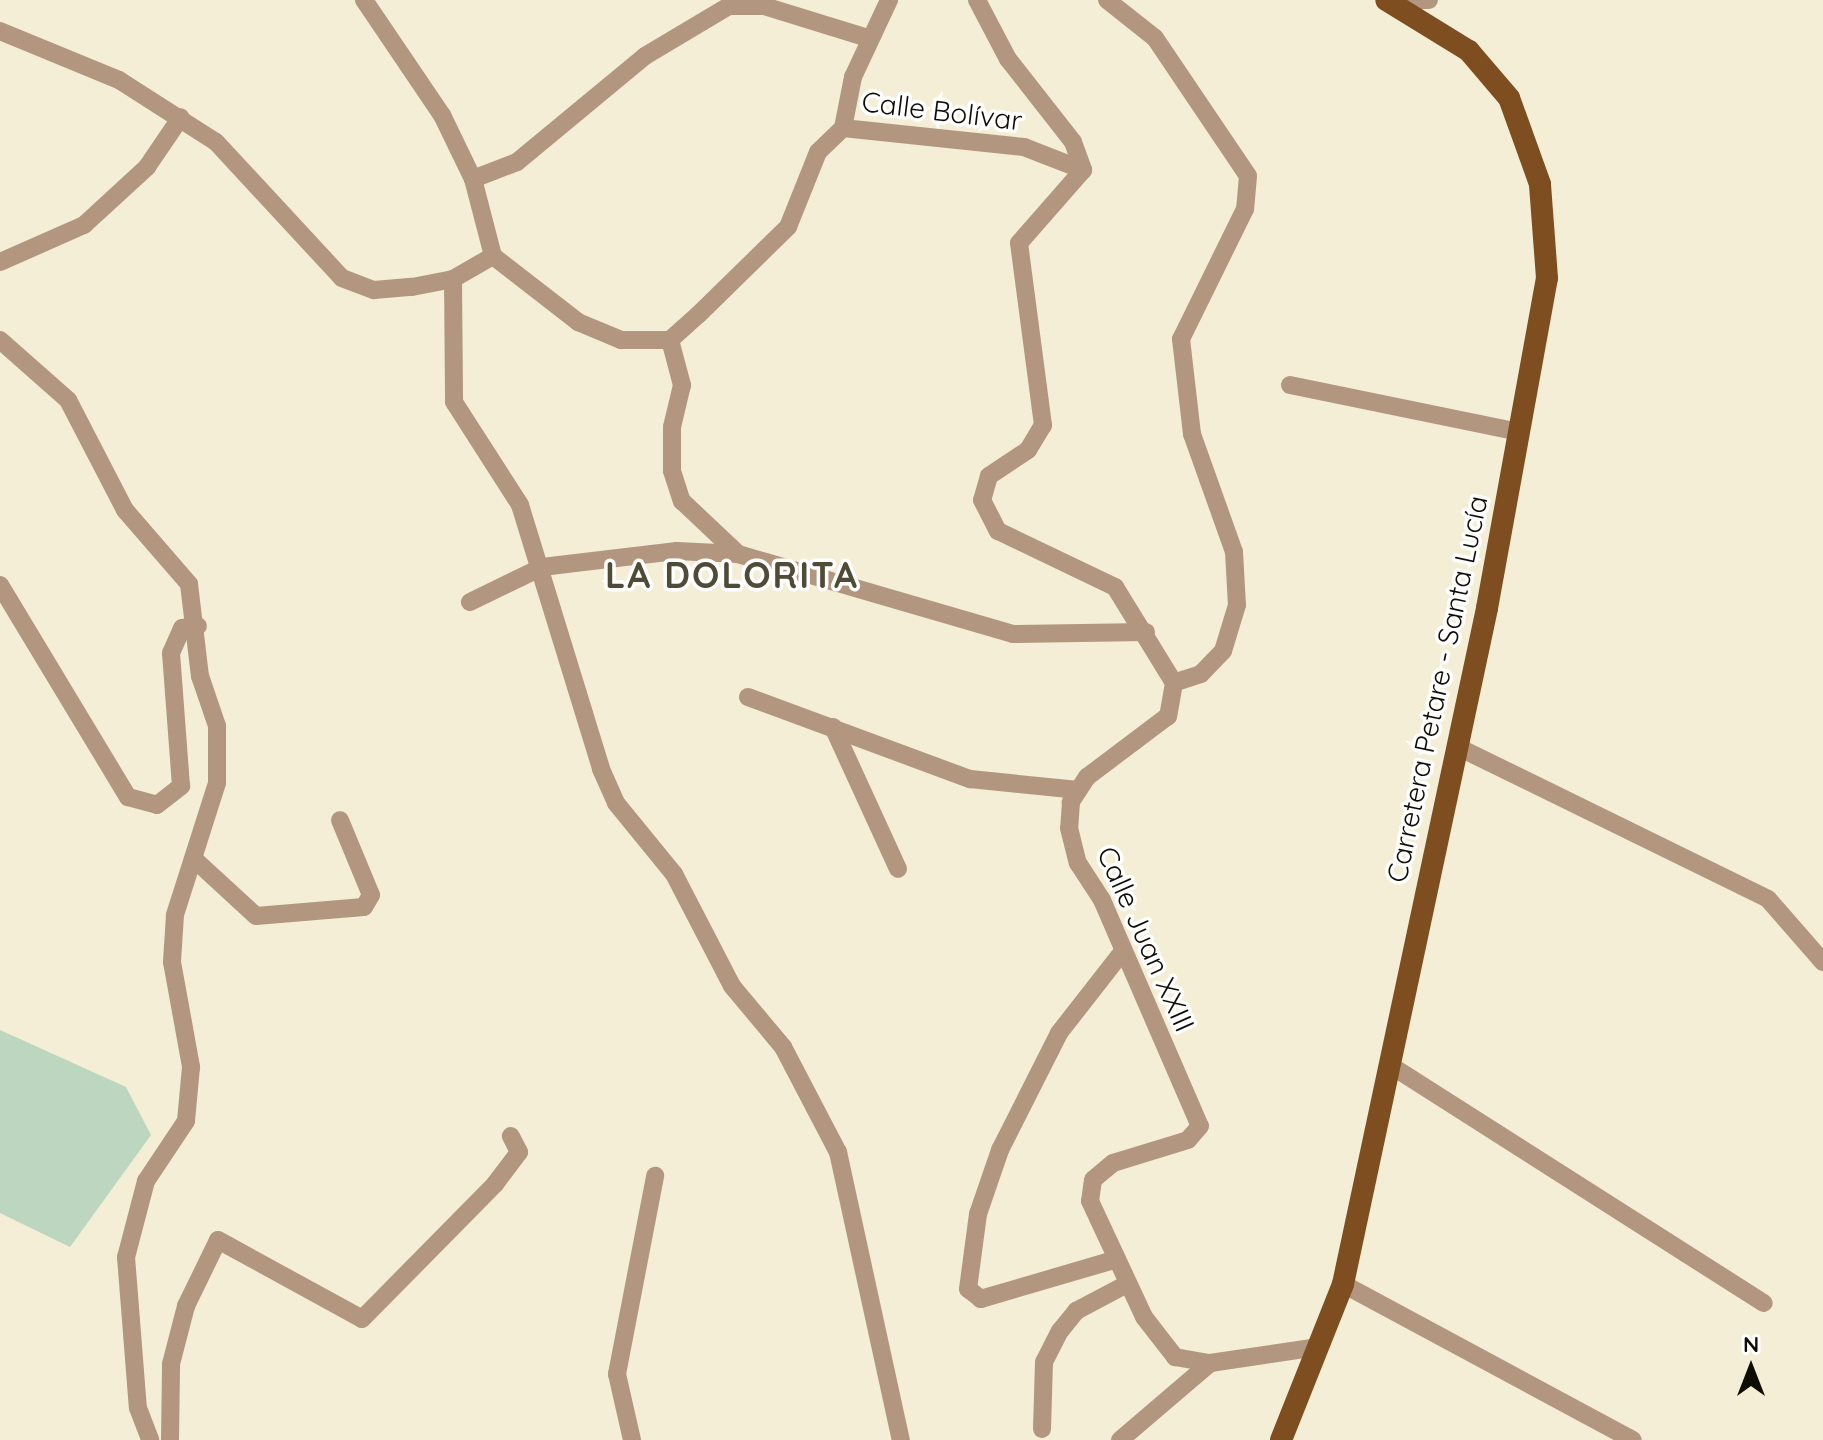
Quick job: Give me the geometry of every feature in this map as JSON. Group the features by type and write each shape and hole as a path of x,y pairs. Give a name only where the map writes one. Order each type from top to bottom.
{"main road":[{"name":"Carretera Petare - Santa Lucía","path":"1281,1440 1343,1284 1458,747 1547,278 1540,184 1509,98 1469,51 1386,0"}],"street":[{"path":"364,0 411,59 473,179 493,256 578,322 621,340 670,340 682,385 672,471 682,501 738,554"},
{"path":"843,128 868,38 889,0"},
{"path":"748,697 970,779 1078,790 1113,753 1168,716 1174,683 1146,632 1115,587 1010,539 982,500 989,476 1028,450 1043,425 1019,243 1083,170 1073,142 1008,59 977,0"},
{"path":"1107,0 1155,38 1248,176 1245,209 1181,339 1180,363 1192,434 1234,552 1237,605 1223,651 1201,674 1174,683"},
{"path":"1408,0 1429,0"},
{"path":"473,179 517,162 645,56 729,6 764,6 868,38"},
{"path":"0,31 73,56 181,117 265,191 342,278 374,290 453,279 493,256"},
{"path":"0,262 84,225 147,167 181,117"},
{"name":"Calle Bolívar","path":"670,340 788,227 818,152 843,128 1024,147 1083,170"},
{"path":"453,279 454,402 510,481 542,567 616,803 674,874 732,986 783,1047 838,1152 901,1440"},
{"path":"0,340 68,400 125,510 189,584 198,626 200,676 217,726 217,783 175,915 172,962 191,1067 186,1121 146,1181 126,1257 138,1408 150,1440"},
{"path":"1290,385 1519,432"},
{"path":"470,602 542,567 677,551 738,554 1013,634 1146,632"},
{"path":"0,585 128,797 157,805 181,786 184,754 171,653 182,628 198,626"},
{"path":"833,727 898,869"},
{"path":"1458,747 1768,899 1823,962"},
{"name":"Calle Juan XXIII","path":"1078,790 1069,828 1078,863 1123,951 1200,1126 1188,1140 1113,1163 1093,1180 1090,1201 1114,1260 1175,1357 1210,1363 1319,1347"},
{"path":"194,859 256,916 364,907 371,895 340,820"},
{"path":"1114,1260 981,1299 968,1289 978,1214 1000,1150 1059,1033 1123,951"},
{"path":"1390,1065 1764,1303"},
{"path":"170,1440 171,1364 186,1306 218,1240 362,1319 495,1184 519,1152 511,1136"},
{"path":"632,1440 617,1374 655,1176"},
{"path":"1042,1429 1044,1362 1060,1331 1076,1311 1127,1284"},
{"path":"1343,1284 1633,1440"},
{"path":"1120,1440 1210,1363"}],"green space":[{"path":"0,1030 126,1087 151,1135 70,1247 0,1213"}],"district":[{"name":"LA DOLORITA","path":"732,575"}]}
